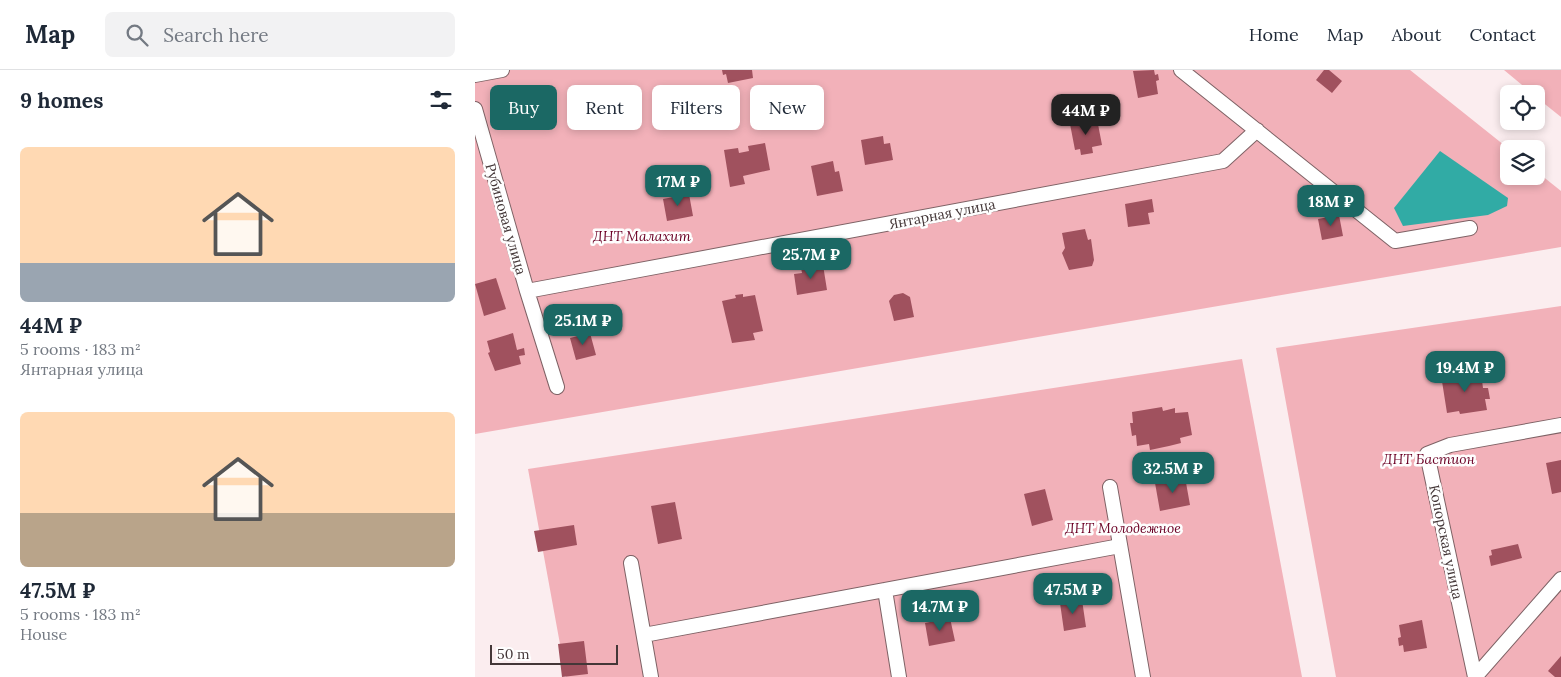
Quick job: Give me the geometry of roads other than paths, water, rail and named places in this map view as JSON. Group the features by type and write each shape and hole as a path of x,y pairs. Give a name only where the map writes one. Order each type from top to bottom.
{"street":[{"path":"475,75 503,70"},
{"path":"1181,70 1395,241 1470,228"},
{"name":"Рубиновая улица","path":"475,109 527,291 557,387"},
{"name":"Янтарная улица","path":"527,291 1223,162 1257,130"},
{"name":"Копорская улица","path":"1475,677 1427,454 1450,446 1561,425"},
{"path":"1110,487 1143,677"},
{"path":"644,635 1120,546"},
{"path":"631,562 651,677"},
{"path":"1475,677 1561,579"},
{"path":"885,590 899,677"}],"water":[{"path":"1440,151 1508,198 1507,206 1488,215 1403,226 1394,208"}],"park label":[{"name":"ДНТ Малахит","path":"642,236"},
{"name":"ДНТ Бастион","path":"1429,459"},
{"name":"ДНТ Молодежное","path":"1123,528"}]}
